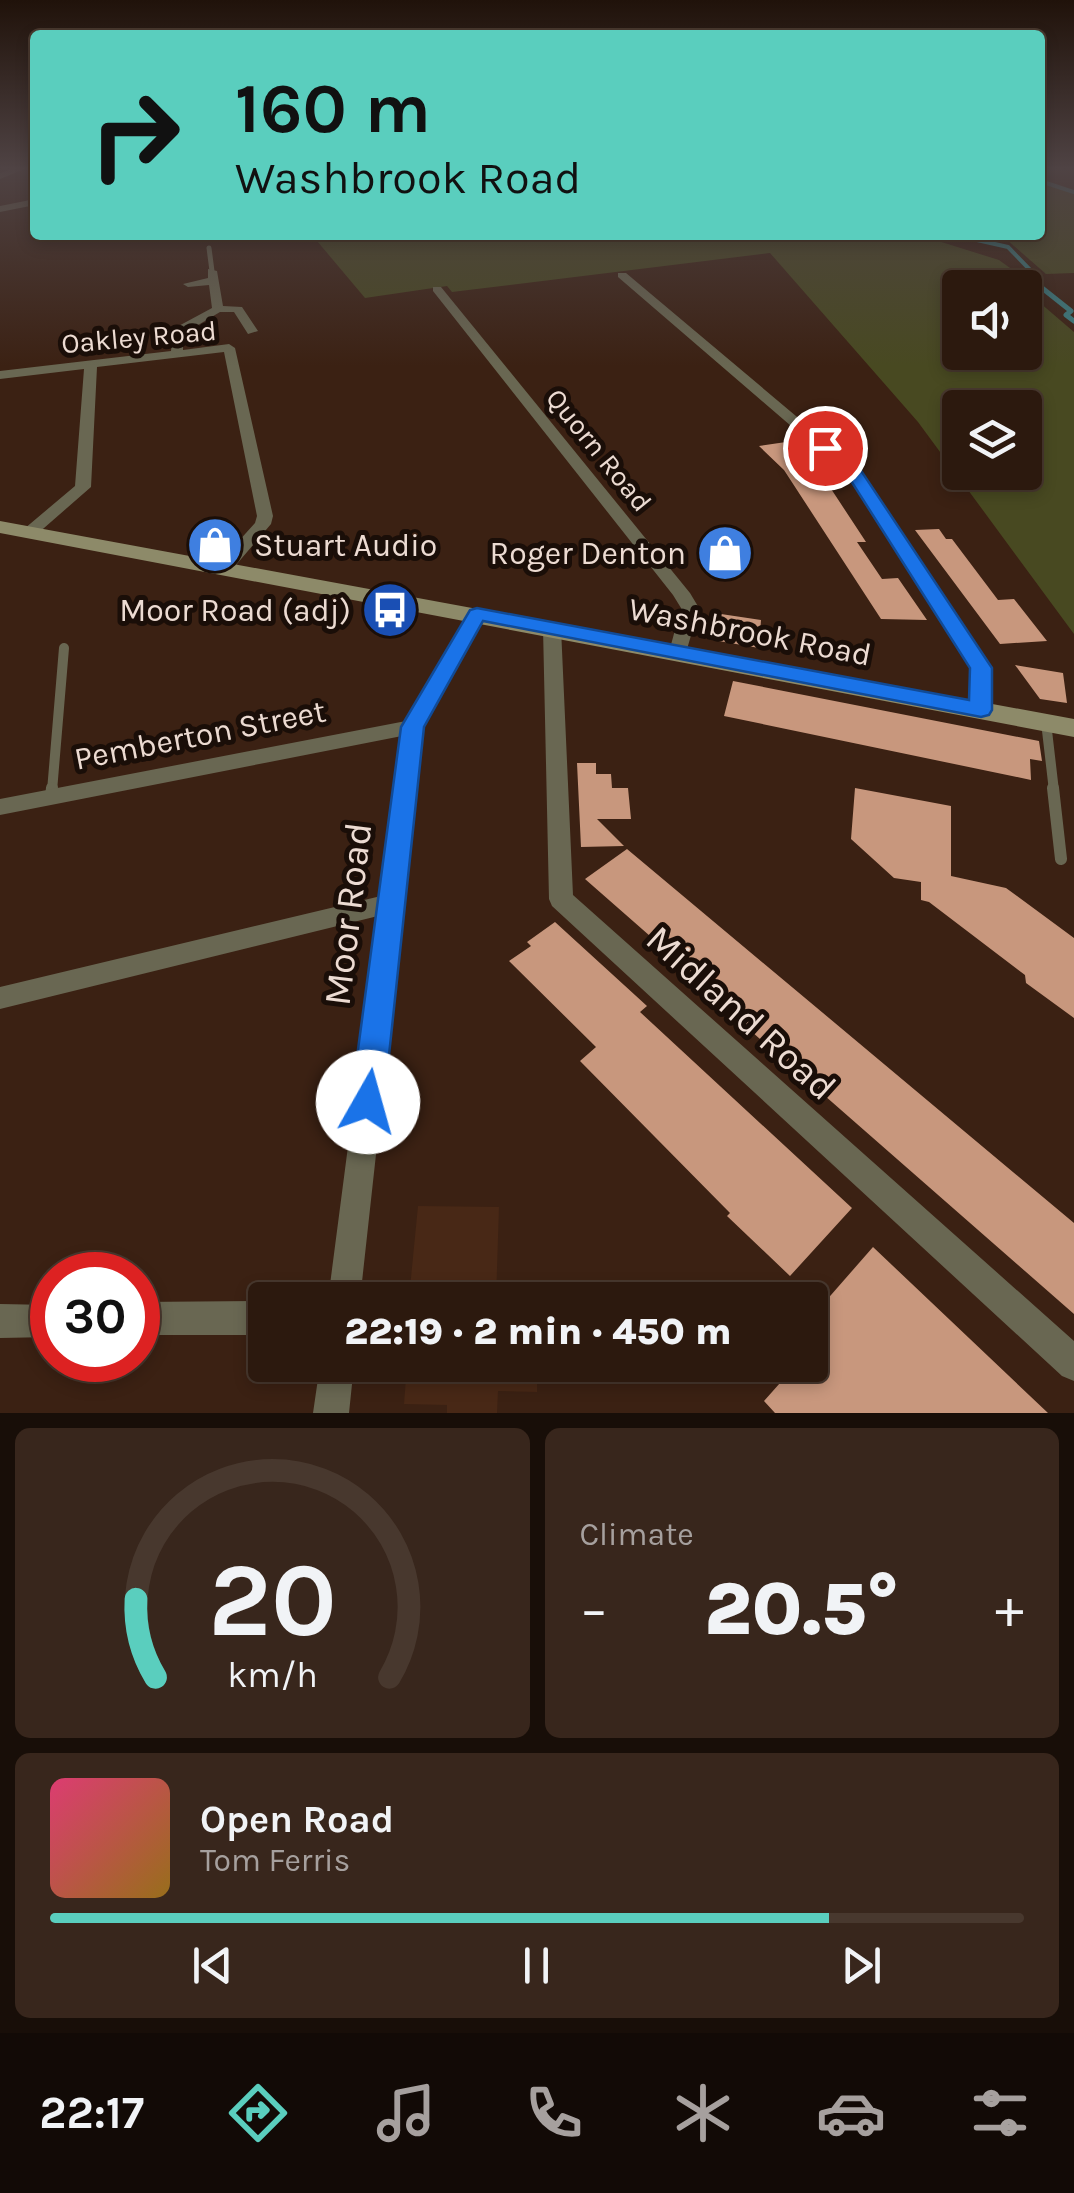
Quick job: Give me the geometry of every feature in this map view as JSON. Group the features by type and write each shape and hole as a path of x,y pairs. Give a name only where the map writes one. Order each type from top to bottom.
{"main road":[{"name":"Washbrook Road","path":"0,527 1074,728"}],"street":[{"path":"622,275 854,472 981,668 981,710"},
{"path":"188,284 213,276 218,309"},
{"name":"Quorn Road","path":"438,290 681,593 690,608 678,652"},
{"path":"177,354 177,332 218,309 238,309 252,332"},
{"name":"Oakley Road","path":"0,376 229,348 264,516 263,524 224,568"},
{"path":"30,532 83,487 91,365"},
{"name":"Moor Road","path":"346,1282 413,727 477,614"},
{"name":"Midland Road","path":"552,628 561,899 1074,1364"},
{"name":"Pemberton Street","path":"0,808 413,727"},
{"path":"0,998 392,903"},
{"path":"160,1320 248,1318"},
{"path":"0,1321 30,1320"},
{"path":"332,1413 335,1382"}],"lane":[{"path":"210,248 213,276"},
{"path":"52,797 64,648"},
{"path":"1046,722 1061,859"}],"shaded area":[{"path":"1045,234 1074,234 1074,273 1046,274 1007,240 1045,240"},
{"path":"316,240 935,240 999,260 1013,270 942,270 942,370 1042,370 1042,305 1074,332 1074,634 968,490 1042,490 1042,390 942,390 942,455 770,253 452,292 447,286 365,298"},
{"path":"418,1206 499,1207 497,1282 411,1282"},
{"path":"406,1382 537,1382 537,1392 498,1391 497,1413 447,1413 447,1405 404,1404"}],"building":[{"path":"786,442 818,469 866,542 857,542 882,579 898,578 927,620 881,619 784,470 759,446"},
{"path":"939,529 946,539 952,539 998,600 1014,599 1047,641 1000,644 915,530"},
{"path":"721,614 761,620 759,648 713,640"},
{"path":"1015,665 1063,673 1067,703 1040,699"},
{"path":"733,681 1039,741 1042,761 1030,759 1031,780 724,716"},
{"path":"577,763 596,763 596,774 611,774 612,788 628,788 631,819 597,819 624,846 581,847"},
{"path":"855,788 951,806 951,876 1006,888 1074,938 1074,1018 1026,983 1025,975 929,902 921,900 921,882 894,878 851,839"},
{"path":"627,849 1074,1223 1074,1314 695,982 699,979 585,879"},
{"path":"555,922 647,1006 640,1012 852,1208 790,1276 727,1216 730,1213 580,1061 596,1047 509,961"},
{"path":"873,1247 1048,1413 775,1413 764,1401 781,1382 828,1382 828,1298"}],"waterway":[{"path":"977,240 1008,247 1030,270"},
{"path":"1042,288 1071,311 1066,315 1074,321"}],"place":[{"name":"Stuart Audio","path":"215,545"},
{"name":"Roger Denton","path":"725,553"},
{"name":"Moor Road (adj)","path":"390,610"}],"route":[{"path":"368,1102 413,727 477,614 981,710 981,668 854,472 825,448"}]}
